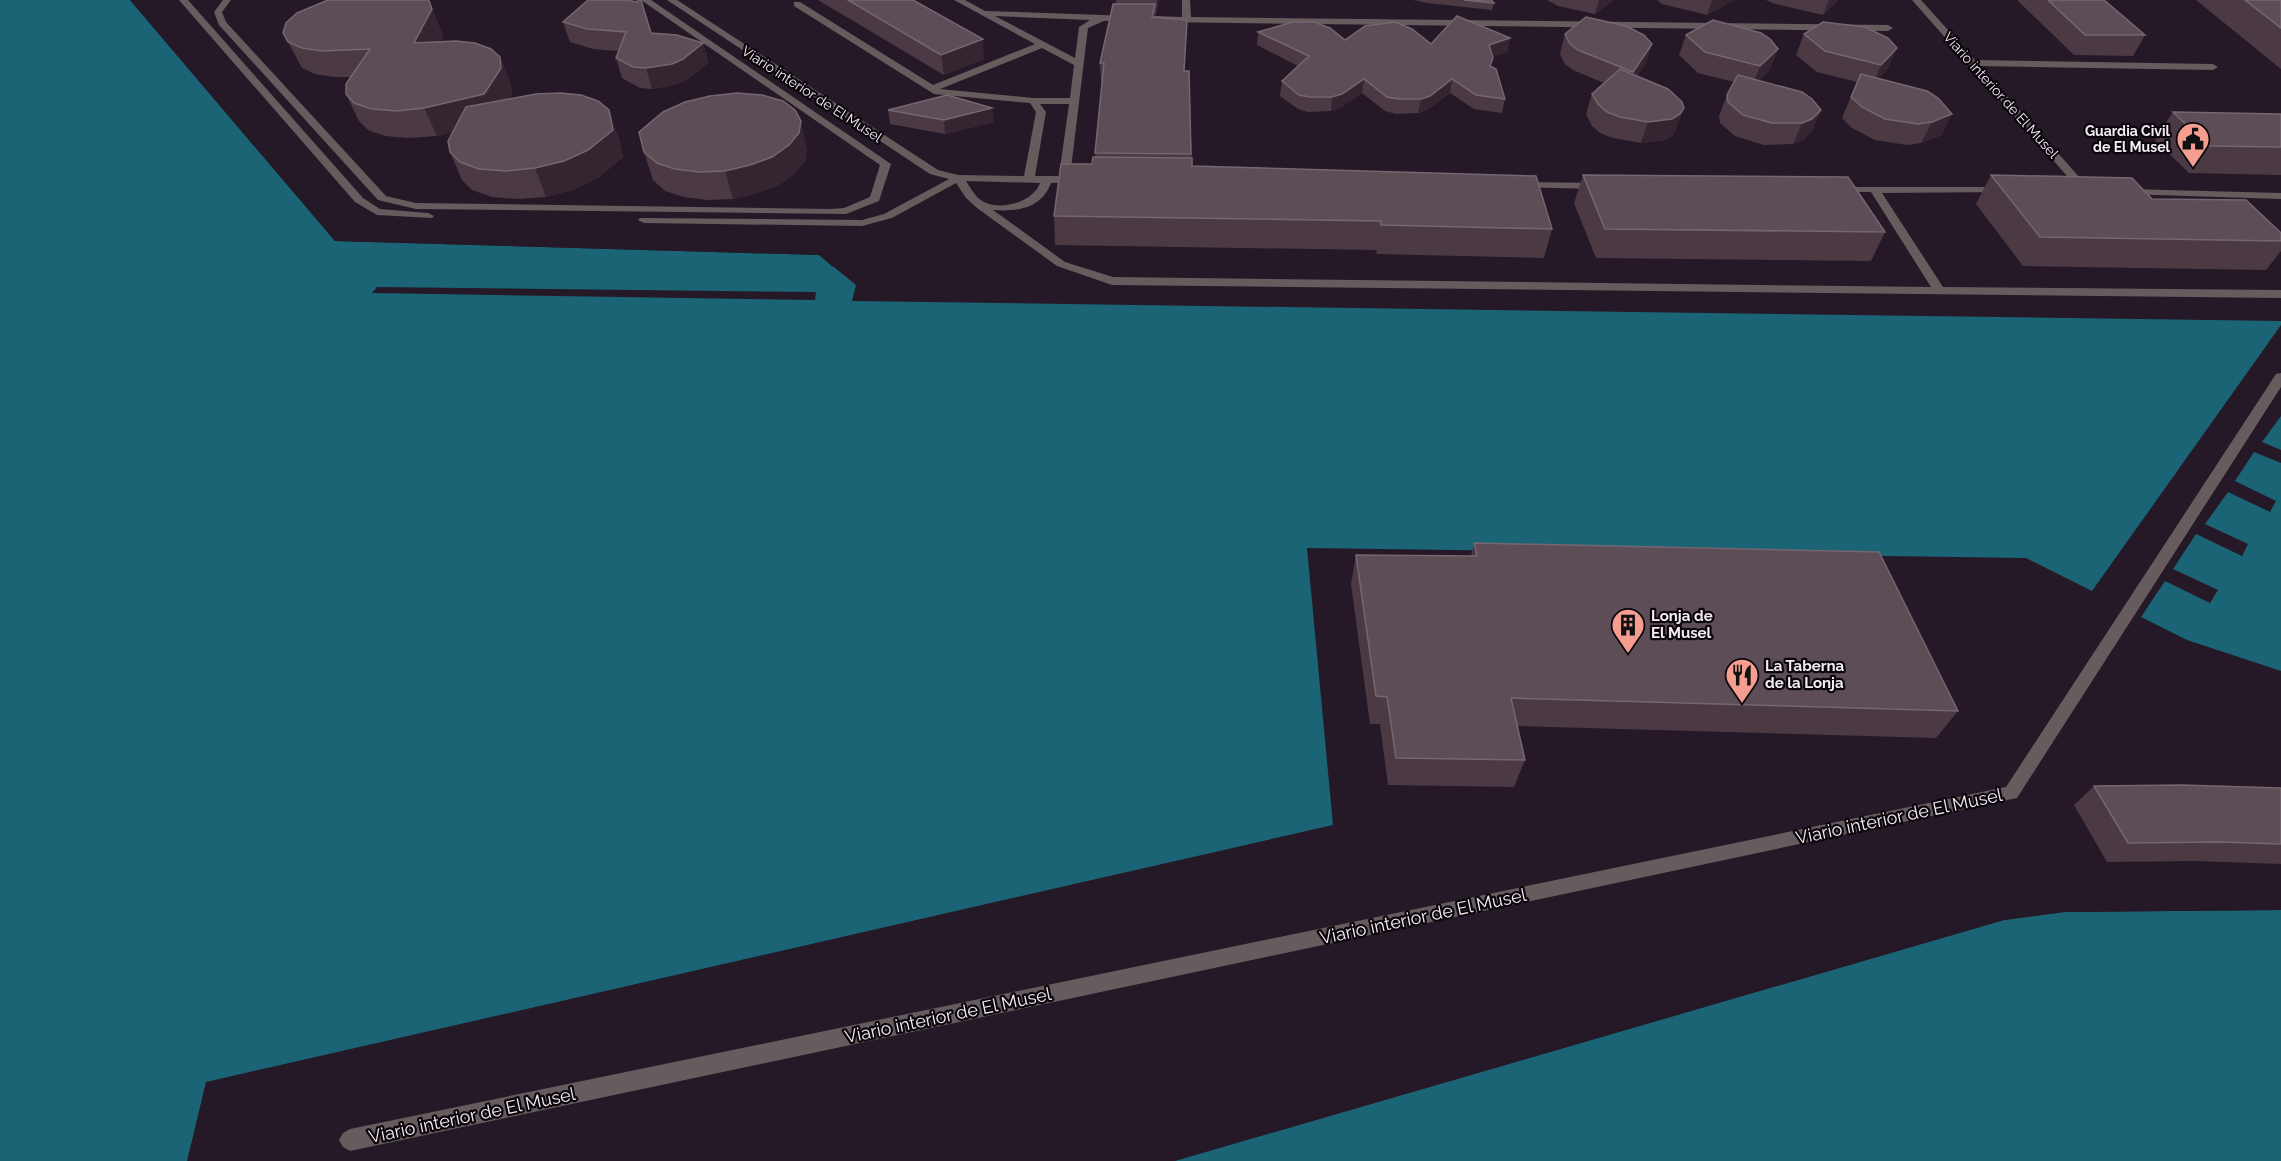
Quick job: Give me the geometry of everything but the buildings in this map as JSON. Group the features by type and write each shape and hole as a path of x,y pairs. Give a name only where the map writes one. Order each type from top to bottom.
{"lane":[{"path":"183,0 360,200 377,212 431,216 862,223 888,216 958,178 1088,180"},
{"path":"227,0 218,12 222,23 382,198 416,206 830,212 846,211 875,199 886,164 645,0"},
{"name":"Viario interior de El Musel","path":"671,0 904,154 934,172 958,178"},
{"path":"958,0 1079,64"},
{"path":"1186,0 1187,19"},
{"name":"Viario interior de El Musel","path":"1916,0 2092,191 2068,191"},
{"path":"797,4 932,89 956,95 1074,102"},
{"path":"983,12 1102,18 1888,28"},
{"path":"1064,180 1084,27 1102,18"},
{"path":"932,89 1042,44"},
{"path":"1972,63 2213,67"},
{"path":"1029,179 1041,112 1033,101"},
{"path":"958,178 970,196 981,206 1061,264 1112,281 2281,294"},
{"path":"981,206 1008,209 1034,201 1044,192 1047,179"},
{"path":"1504,185 1611,186"},
{"path":"1826,189 2014,191"},
{"path":"1874,189 1939,290"},
{"path":"2119,192 2281,196"},
{"path":"2230,195 2245,210"},
{"name":"Viario interior de El Musel","path":"350,1140 2011,793 2281,377"}],"water":[{"path":"0,0 130,0 335,241 819,255 856,285 852,301 2281,321 2281,325 2092,591 2026,558 1307,548 1333,825 206,1082 187,1161 0,1161"},
{"path":"2281,416 2281,450 2262,442"},
{"path":"2254,452 2281,463 2281,671 2187,640 2141,617 2165,581 2210,603 2218,590 2173,569 2196,534 2242,556 2248,544 2205,524 2228,492 2270,512 2276,501 2235,481"},
{"path":"2281,910 2281,1161 1175,1161 2004,920 2064,912"}],"pier":[{"path":"130,0 134,0 336,238 819,252 834,264 833,267 819,255 335,241"},
{"path":"377,287 816,292 815,300 372,293"},
{"path":"2281,907 2281,910 2064,912 2004,920 1405,1094 1189,1154 2004,917 2064,909"}],"place":[{"name":"Guardia Civil de El Musel","path":"2193,168"},
{"name":"Lonja de El Musel","path":"1628,654"},
{"name":"La Taberna de la Lonja","path":"1742,704"}]}
